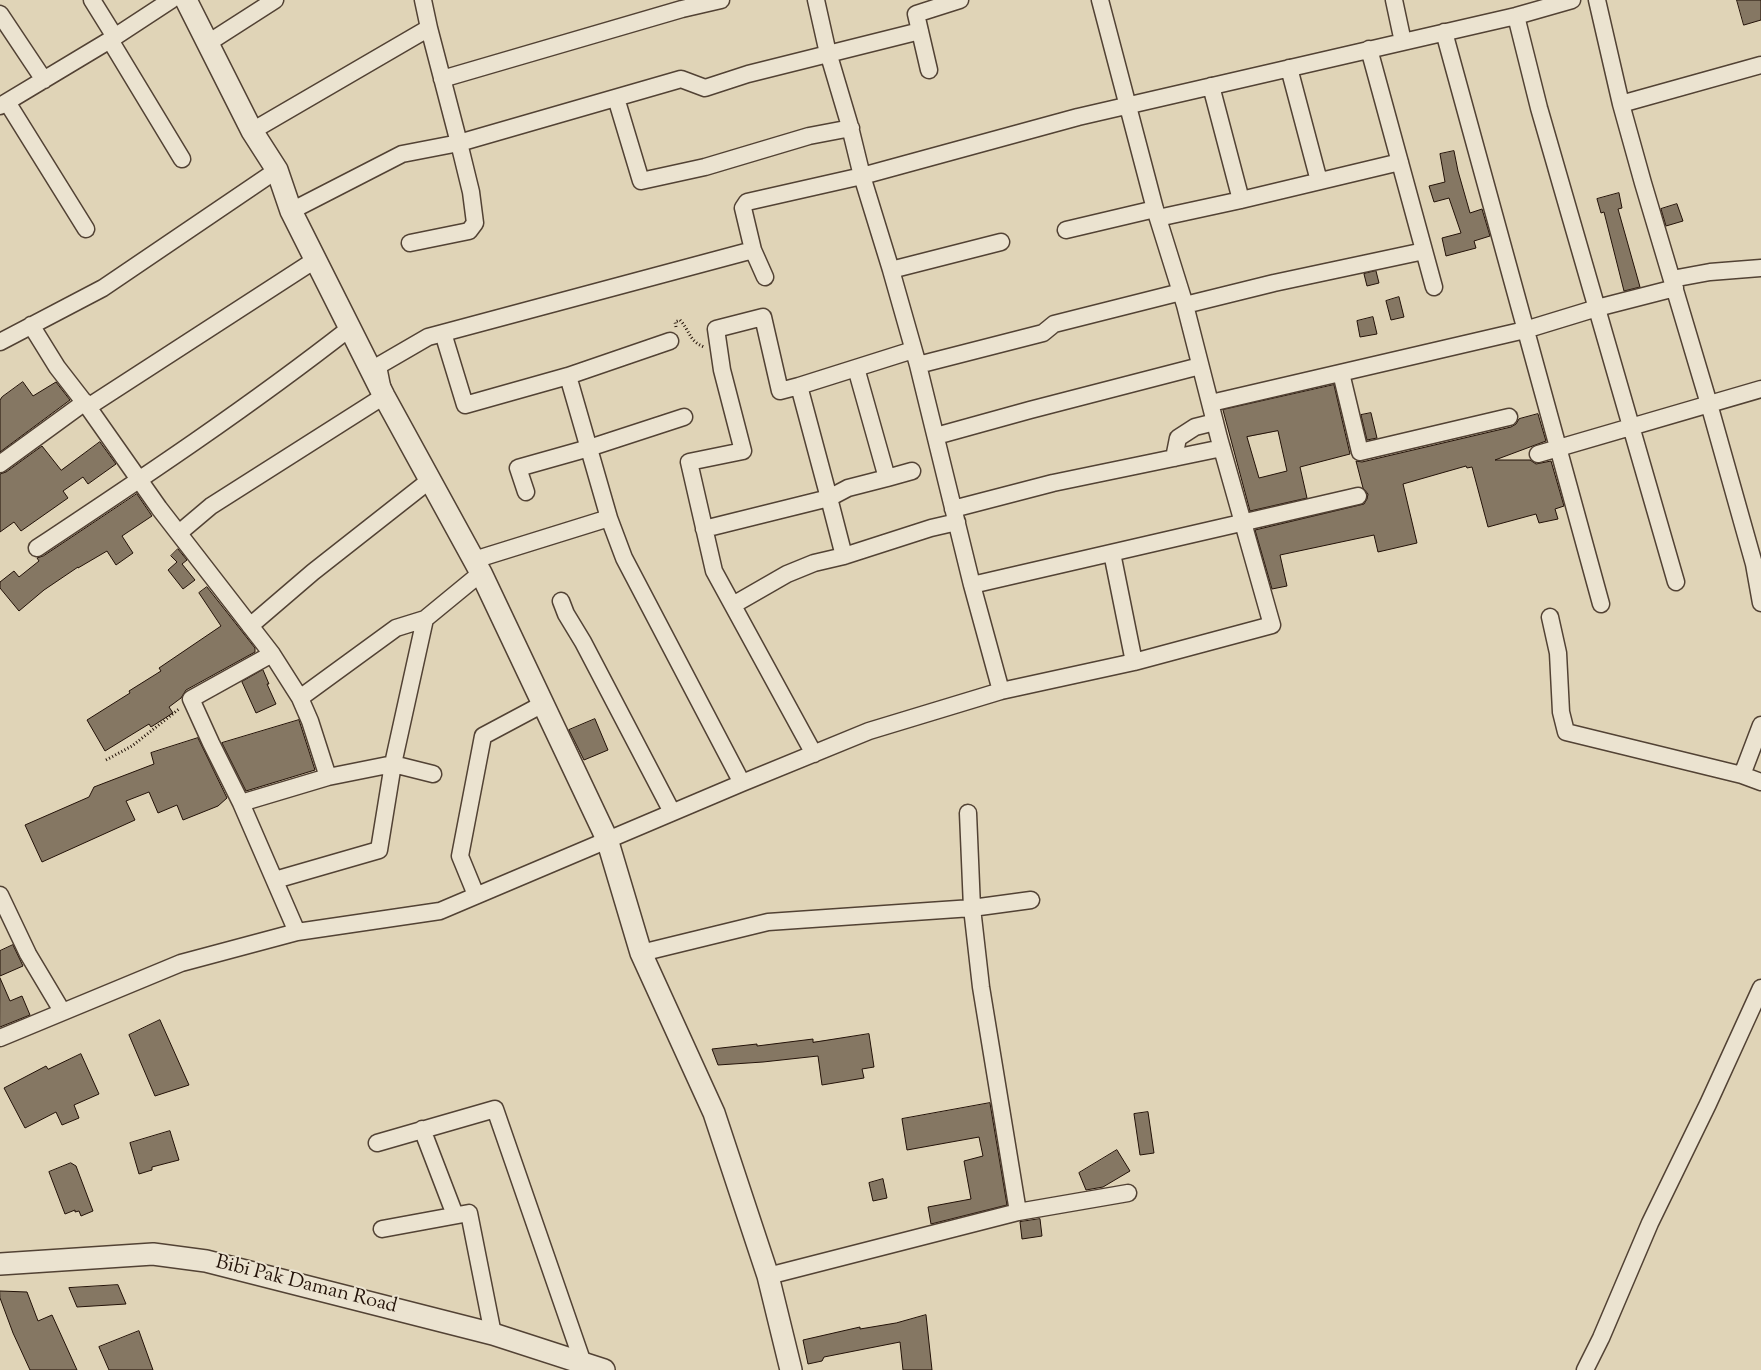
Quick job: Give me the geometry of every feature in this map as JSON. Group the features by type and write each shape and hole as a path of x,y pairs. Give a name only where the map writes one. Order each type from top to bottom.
{"street":[{"path":"92,0 182,159"},
{"path":"86,229 3,104 171,0"},
{"path":"186,0 252,131 277,170 291,211 384,396 478,567 607,839 641,953 714,1113 768,1276 791,1370"},
{"path":"208,43 275,0"},
{"path":"442,79 682,9 721,0"},
{"path":"816,0 828,53 851,128 862,176 916,357 972,585 1001,692"},
{"path":"930,70 915,7 960,0"},
{"path":"0,1038 62,1011 181,964 297,932 440,911 607,839 869,731 1001,692 1134,662 1272,625 1242,522 1183,298 1156,213 1100,0"},
{"path":"1394,0 1403,42"},
{"path":"765,277 753,250 743,208 747,202 862,176 1078,116 1516,16 1572,0"},
{"path":"1597,0 1621,104 1754,564 1761,603"},
{"path":"410,244 469,230 475,222 471,192 429,28 425,1"},
{"path":"0,14 44,80"},
{"path":"1516,16 1596,308 1676,582"},
{"path":"252,131 429,28"},
{"path":"291,211 402,154 459,143 681,79 704,88 748,74 920,31"},
{"path":"1444,32 1601,604"},
{"path":"1369,50 1434,287"},
{"path":"1621,104 1761,65"},
{"path":"1289,68 1319,181"},
{"path":"1212,86 1241,200"},
{"path":"616,98 641,181 705,167 808,136 851,128"},
{"path":"1066,230 1156,213 1241,200 1400,162"},
{"path":"0,342 102,288 277,170"},
{"path":"891,270 1001,242"},
{"path":"384,396 378,366 428,337 753,250"},
{"path":"814,754 714,571 704,529 689,462 743,450 722,370 716,329 763,317 780,391 856,368 1042,333 1054,324 1183,298 1274,283 1424,251"},
{"path":"0,464 87,404 315,260"},
{"path":"1211,403 1525,330 1710,272 1761,268"},
{"path":"31,325 57,367 87,404 179,533 272,654 300,698 310,721 328,777"},
{"path":"37,548 140,480 282,381 350,328"},
{"path":"443,333 465,405 568,376 670,341"},
{"path":"936,436 1200,366"},
{"path":"856,368 887,478"},
{"path":"1341,373 1360,452 1509,417"},
{"path":"568,376 609,518 624,558 742,783"},
{"path":"799,386 844,556"},
{"path":"1538,454 1761,390"},
{"path":"179,533 211,506 384,396"},
{"path":"526,492 518,468 589,448 684,417"},
{"path":"1174,458 1178,438 1195,427 1215,422"},
{"path":"733,605 787,574 814,563 844,556 1053,483 1222,448"},
{"path":"704,529 830,498 848,488 912,471"},
{"path":"250,626 313,572 430,480"},
{"path":"972,585 1358,496"},
{"path":"300,698 396,628 425,618 478,567 609,518"},
{"path":"1112,552 1134,662"},
{"path":"561,601 566,614 583,642 672,812"},
{"path":"1550,617 1558,653 1561,712 1566,732 1742,775 1761,782"},
{"path":"275,880 379,850 394,764 425,618"},
{"path":"272,654 191,699 210,743 241,803 297,932"},
{"path":"476,895 460,856 483,736 543,704"},
{"path":"1742,775 1761,726"},
{"path":"241,803 328,777 394,764 433,774"},
{"path":"968,813 972,908 981,986 1018,1212"},
{"path":"0,895 28,954 62,1011"},
{"path":"641,953 768,922 972,908 1031,900"},
{"path":"1585,1370 1601,1338 1650,1222 1708,1104 1761,988"},
{"path":"377,1143 495,1109 583,1363"},
{"path":"422,1129 455,1215"},
{"path":"768,1276 1018,1212 1128,1193"},
{"path":"382,1229 469,1212 492,1334"},
{"name":"Bibi Pak Daman Road","path":"0,1264 154,1254 206,1261 492,1334 604,1370"}],"path":[{"path":"670,341 676,333 675,322 680,320 687,328 689,336 695,342 703,347 719,350"},
{"path":"106,760 132,746 191,699"}],"building":[{"path":"1737,0 1761,0 1761,20 1744,25"},
{"path":"1454,151 1470,213 1482,209 1490,236 1474,241 1476,248 1446,256 1442,238 1461,233 1449,198 1434,202 1429,186 1445,182 1440,154"},
{"path":"1619,193 1622,208 1618,209 1640,287 1624,291 1604,212 1601,213 1597,199"},
{"path":"1677,204 1683,221 1666,226 1661,209"},
{"path":"1376,271 1379,283 1367,286 1364,274"},
{"path":"1399,297 1404,317 1391,320 1386,301"},
{"path":"1373,317 1377,334 1360,337 1357,321"},
{"path":"23,382 33,396 56,382 70,400 0,452 0,400"},
{"path":"1334,385 1350,454 1300,467 1307,498 1250,511 1223,410","holes":["1278,431 1287,471 1259,478 1247,437"]},
{"path":"1371,413 1377,438 1367,440 1361,415"},
{"path":"1538,414 1546,441 1495,460 1530,460 1536,464 1551,461 1564,506 1555,509 1558,519 1539,523 1536,514 1488,527 1472,467 1467,468 1466,466 1403,484 1417,543 1378,552 1374,535 1280,555 1287,586 1272,589 1255,530 1364,504 1368,494 1363,488 1356,461 1362,462 1511,427 1519,419"},
{"path":"100,442 116,464 88,484 83,477 63,491 68,498 21,531 14,522 0,532 0,474 6,472 42,446 61,470"},
{"path":"137,494 152,516 122,536 133,553 116,565 107,551 78,567 44,590 19,611 0,588 0,582 14,571 19,577 39,561 37,558 43,556"},
{"path":"178,549 187,560 182,564 195,580 183,589 168,570 177,562 171,556"},
{"path":"207,587 255,648 255,652 186,690 181,698 169,707 173,713 151,727 149,724 105,751 87,720 130,693 129,691 161,671 159,668 221,626 199,593"},
{"path":"263,670 276,704 256,713 242,682"},
{"path":"595,719 608,750 584,760 569,730"},
{"path":"299,720 315,770 246,791 222,743"},
{"path":"198,738 227,798 218,806 183,820 177,805 158,813 149,792 126,801 135,820 42,862 25,825 89,797 94,787 154,764 151,753"},
{"path":"13,945 23,966 0,976 0,951"},
{"path":"0,978 10,1001 22,996 30,1015 0,1027"},
{"path":"160,1020 189,1085 155,1096 129,1035"},
{"path":"869,1034 874,1067 862,1069 864,1078 822,1085 818,1056 718,1065 712,1049 813,1039 813,1042"},
{"path":"81,1054 99,1094 74,1105 79,1118 62,1125 56,1112 25,1128 4,1088 46,1066 48,1069"},
{"path":"990,1103 1007,1205 931,1224 928,1207 971,1199 964,1161 983,1156 979,1137 907,1150 902,1119"},
{"path":"1148,1112 1154,1153 1140,1155 1134,1114"},
{"path":"170,1131 179,1160 152,1167 152,1170 139,1174 130,1143"},
{"path":"1117,1150 1130,1171 1103,1187 1086,1190 1079,1173"},
{"path":"71,1163 76,1166 93,1211 81,1216 79,1211 75,1212 75,1210 65,1214 49,1172"},
{"path":"883,1179 887,1198 873,1201 869,1183"},
{"path":"1040,1219 1042,1236 1022,1239 1020,1222"},
{"path":"118,1285 126,1304 77,1307 69,1288"},
{"path":"0,1291 27,1292 38,1321 52,1315 77,1370 30,1370 13,1333 0,1298"},
{"path":"926,1315 932,1370 903,1370 900,1342 824,1357 822,1361 808,1364 803,1340 860,1327 860,1329 896,1323"},
{"path":"139,1331 153,1370 109,1370 99,1347"}]}
